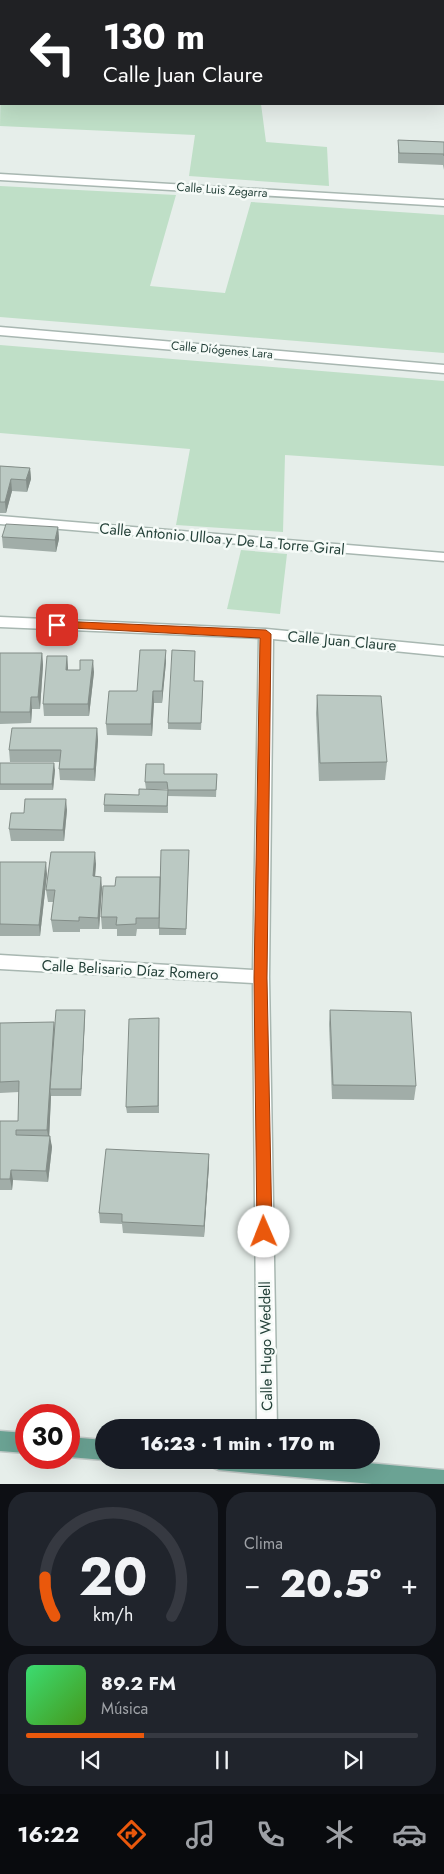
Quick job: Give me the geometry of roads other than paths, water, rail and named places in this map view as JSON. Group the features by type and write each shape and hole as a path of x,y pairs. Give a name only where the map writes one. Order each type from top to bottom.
{"main road":[{"path":"0,1441 15,1442"},
{"path":"80,1448 95,1449"},
{"path":"336,1469 444,1480"}],"street":[{"name":"Calle Luis Zegarra","path":"0,177 444,204"},
{"name":"Calle Diógenes Lara","path":"0,331 444,369"},
{"name":"Calle Antonio Ulloa y De La Torre Giral","path":"0,520 444,557"},
{"name":"Calle Juan Claure","path":"0,622 266,634 444,651"},
{"name":"Calle Hugo Weddell","path":"266,634 261,978 267,1419"},
{"name":"Calle Belisario Díaz Romero","path":"0,962 261,978"}]}
